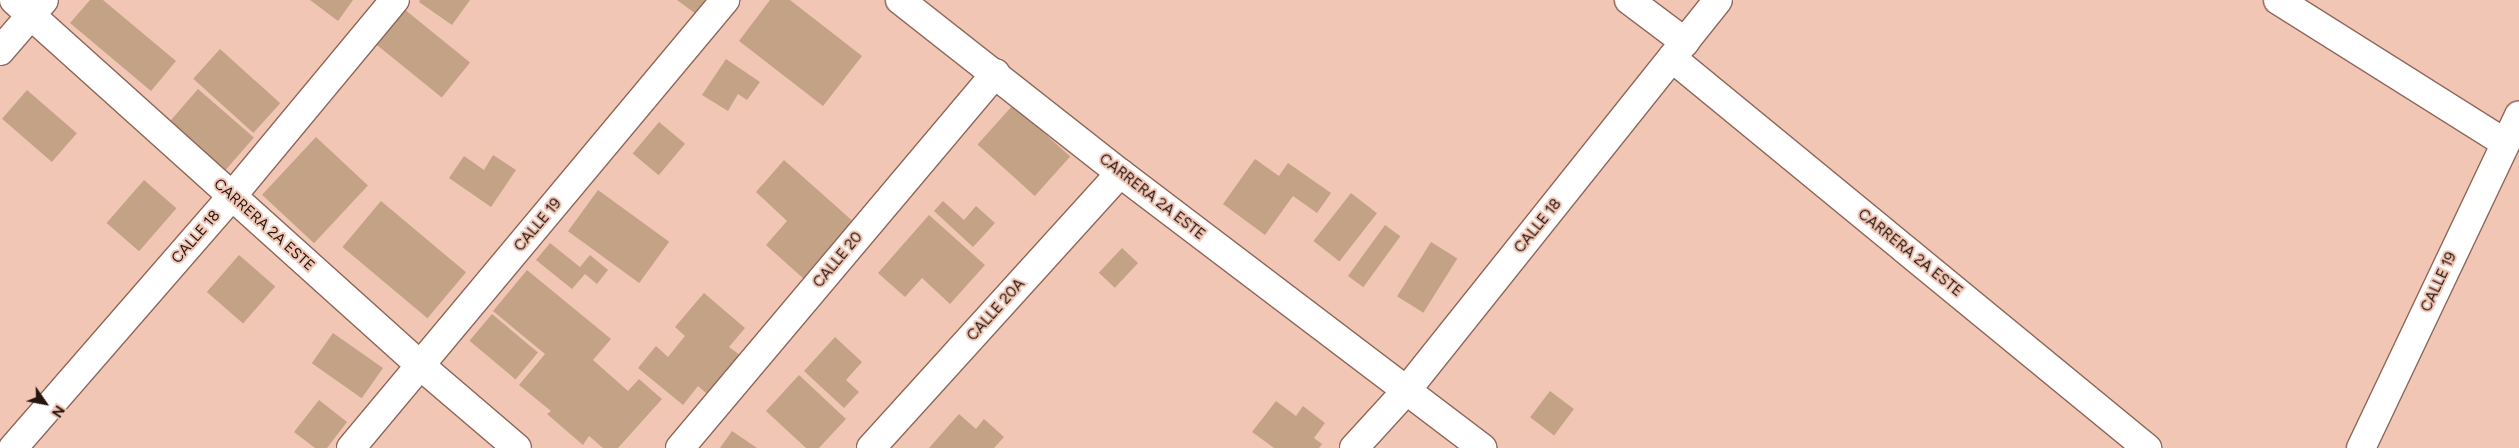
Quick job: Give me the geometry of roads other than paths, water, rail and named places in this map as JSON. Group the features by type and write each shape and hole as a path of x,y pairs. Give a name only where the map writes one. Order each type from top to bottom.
{"street":[{"name":"CALLE 18","path":"13,448 232,196 396,0"},
{"name":"CALLE 19","path":"351,448 725,0"},
{"name":"CARRERA 2A ESTE","path":"900,0 996,73 1120,173 1482,448"},
{"name":"CARRERA 2A ESTE","path":"1629,0 1678,50 2147,448"},
{"name":"CALLE 18","path":"1354,448 1406,391 1718,0"},
{"path":"2278,0 2505,143"},
{"name":"CARRERA 2A ESTE","path":"29,5 232,196 421,366 517,448"},
{"path":"0,51 29,5"},
{"name":"CALLE 20","path":"680,448 996,73"},
{"name":"CALLE 19","path":"2361,448 2519,116"},
{"name":"CALLE 20A","path":"871,448 1120,173"}]}
